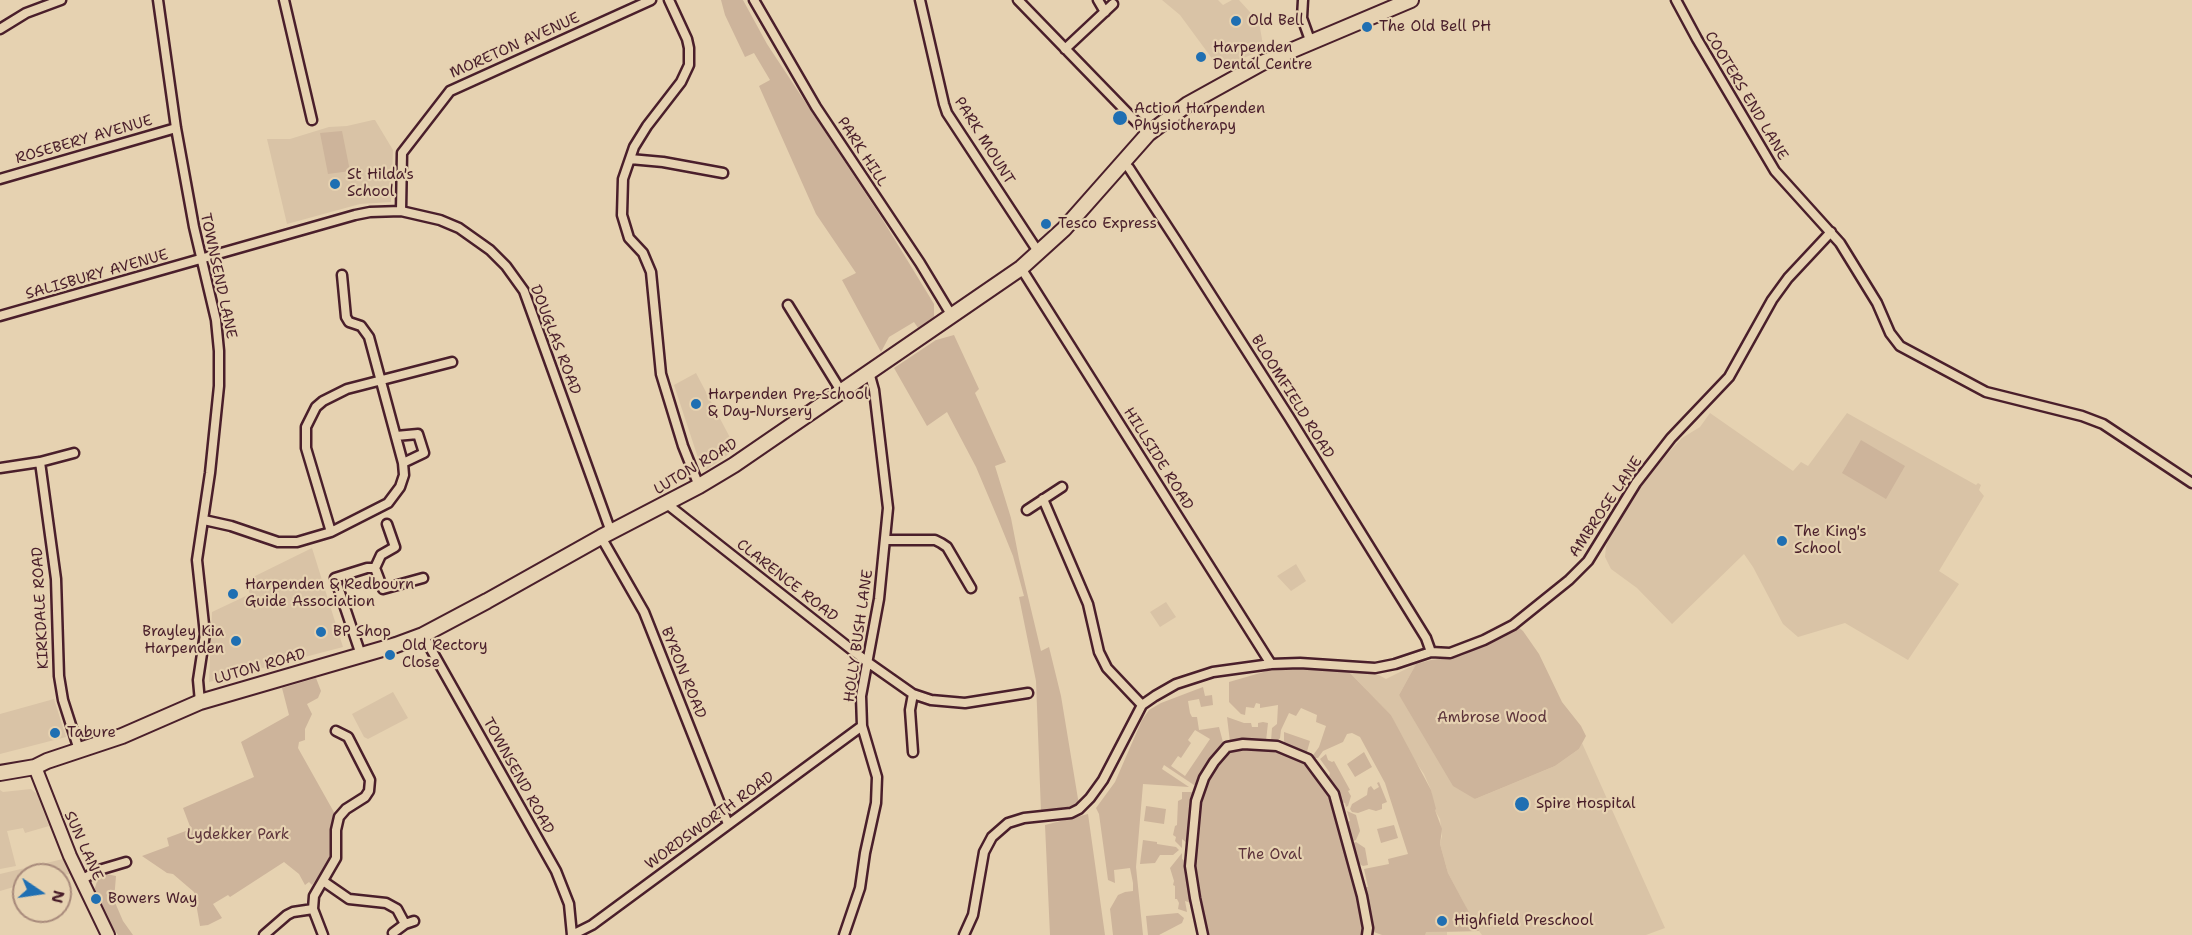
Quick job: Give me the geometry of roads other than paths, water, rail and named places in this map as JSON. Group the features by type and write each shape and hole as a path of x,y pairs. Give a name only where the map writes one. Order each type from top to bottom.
{"main road":[{"name":"LUTON ROAD","path":"0,773 35,767 122,736 200,702 423,635 667,504 734,465 1021,268 1064,229 1148,134 1188,104 1262,63 1411,0"}],"street":[{"path":"0,28 26,13 61,0"},
{"name":"TOWNSEND LANE","path":"158,0 176,128 201,259 216,320 219,351 219,386 204,520 197,560 205,634 198,680 200,702"},
{"path":"284,0 312,120"},
{"name":"MORETON AVENUE","path":"401,212 402,153 450,91 651,0"},
{"path":"669,0 687,39 689,65 681,82 647,126 630,159 623,179 621,215 629,238 643,253 651,272 661,374 683,446 699,486"},
{"name":"PARK HILL","path":"754,0 816,107 920,263 952,316"},
{"name":"PARK MOUNT","path":"920,0 947,113 1040,253"},
{"path":"1018,0 1148,134"},
{"path":"1098,0 1105,12"},
{"path":"1303,0 1302,18 1311,43"},
{"name":"COOTERS END LANE","path":"1676,0 1775,171 1831,232 1863,278 1895,340 1905,350 1986,392 2082,416 2108,426 2192,483"},
{"path":"1065,49 1113,4"},
{"name":"ROSEBERY AVENUE","path":"0,178 176,128"},
{"path":"630,159 663,162 723,173"},
{"name":"BLOOMFIELD ROAD","path":"1122,161 1165,222 1289,417 1426,638 1431,652"},
{"name":"DOUGLAS ROAD","path":"201,259 370,212 401,212 440,220 459,228 490,250 517,279 530,307 606,535"},
{"name":"AMBROSE LANE","path":"1142,705 1176,684 1209,673 1271,664 1328,664 1375,668 1431,652 1450,653 1484,640 1512,625 1582,567 1601,541 1636,483 1671,438 1730,377 1772,300 1788,278 1831,232"},
{"name":"SALISBURY AVENUE","path":"0,316 201,259"},
{"name":"HILLSIDE ROAD","path":"1021,268 1271,664"},
{"path":"204,520 231,525 278,542 297,542 331,532 388,503 400,487 404,475 396,436 366,331 361,326 349,322 346,317 342,275"},
{"path":"788,305 841,392"},
{"path":"331,532 306,448 306,427 310,416 323,401 347,389 452,362"},
{"name":"HOLLY BUSH LANE","path":"844,935 860,888 876,804 877,777 862,726 861,696 879,599 888,520 874,390 869,372"},
{"path":"396,436 418,434 424,453 403,463"},
{"path":"0,468 40,462 74,453"},
{"name":"KIRKDALE ROAD","path":"40,462 56,579 59,676 63,700 79,750"},
{"path":"1027,510 1062,487"},
{"path":"964,935 973,915 984,852 992,837 1008,823 1024,818 1071,813 1079,809 1103,780 1142,705 1107,668 1099,652 1088,604 1043,499"},
{"name":"CLARENCE ROAD","path":"667,504 866,661 913,694 931,700 965,703 1028,693"},
{"path":"387,524 395,547 381,555 375,568 384,589 423,578"},
{"name":"BYRON ROAD","path":"606,535 644,612 728,824"},
{"path":"885,540 935,540 941,543 947,547 971,588"},
{"path":"361,655 335,578 367,568 375,568"},
{"name":"TOWNSEND ROAD","path":"423,635 556,871 569,904 572,935"},
{"path":"913,694 910,710 913,752"},
{"name":"WORDSWORTH ROAD","path":"572,935 592,925 862,726"},
{"path":"323,935 313,909 314,896 336,858 336,830 339,817 346,809 365,797 370,786 370,776 355,746 348,737 336,731"},
{"path":"1203,935 1191,866 1196,801 1204,778 1214,762 1227,747 1242,744 1277,746 1308,759 1334,794 1362,896 1367,934"},
{"name":"SUN LANE","path":"35,767 58,828 108,935"},
{"path":"81,880 99,870 126,862"},
{"path":"322,881 350,899 392,906 397,909 405,924"},
{"path":"264,935 287,915 313,909"},
{"path":"393,933 405,924 414,921"}],"place":[{"name":"Old Bell","path":"1236,21"},
{"name":"The Old Bell PH","path":"1367,27"},
{"name":"Harpenden Dental Centre","path":"1201,57"},
{"name":"Action Harpenden Physiotherapy","path":"1120,118"},
{"name":"St Hilda's School","path":"335,184"},
{"name":"Tesco Express","path":"1046,224"},
{"name":"Harpenden Pre-School & Day-Nursery","path":"696,404"},
{"name":"The King's School","path":"1782,541"},
{"name":"Harpenden & Redbourn Guide Association","path":"233,594"},
{"name":"BP Shop","path":"321,632"},
{"name":"Brayley Kia Harpenden","path":"236,641"},
{"name":"Old Rectory Close","path":"390,655"},
{"name":"Tabure","path":"55,733"},
{"name":"Spire Hospital","path":"1522,804"},
{"name":"Bowers Way","path":"96,899"},
{"name":"Highfield Preschool","path":"1442,921"}],"park label":[{"name":"Ambrose Wood","path":"1492,718"},
{"name":"Lydekker Park","path":"238,835"},
{"name":"The Oval","path":"1270,855"}]}
